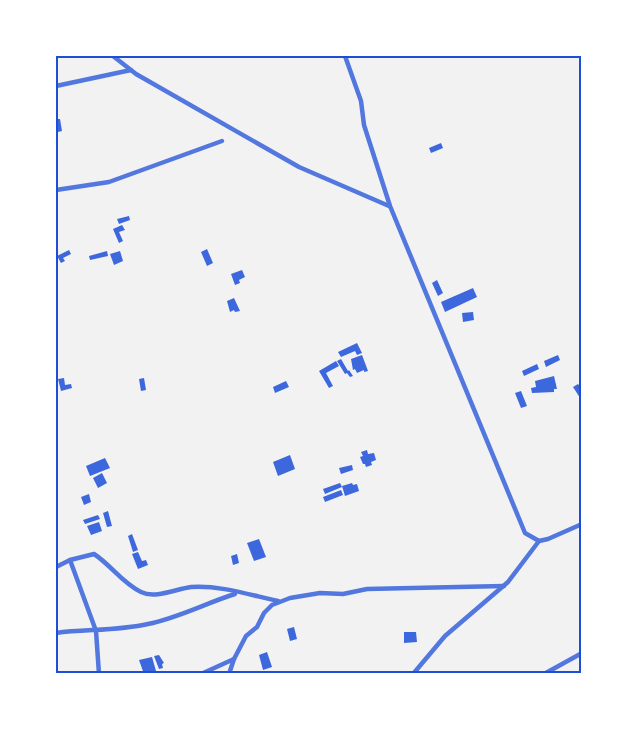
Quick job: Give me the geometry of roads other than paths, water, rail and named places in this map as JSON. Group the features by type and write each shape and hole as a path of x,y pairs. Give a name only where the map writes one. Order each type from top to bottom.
{"street":[{"path":"113,56 131,70 299,167 390,206"},
{"path":"345,56 361,101 364,125 390,206 525,533 539,541"},
{"path":"56,86 131,70"},
{"path":"56,190 109,182 222,141"},
{"path":"413,674 445,636 504,586 539,541 582,524"},
{"path":"56,567 70,560 94,554 142,593 153,594 192,587 215,587 280,601"},
{"path":"70,560 96,631 99,674"},
{"path":"229,674 246,636 257,627 264,613 280,601 320,593 343,594 368,589 504,586"},
{"path":"56,633 96,631 162,621 238,593"},
{"path":"544,674 582,653"},
{"path":"201,674 234,659"}]}
